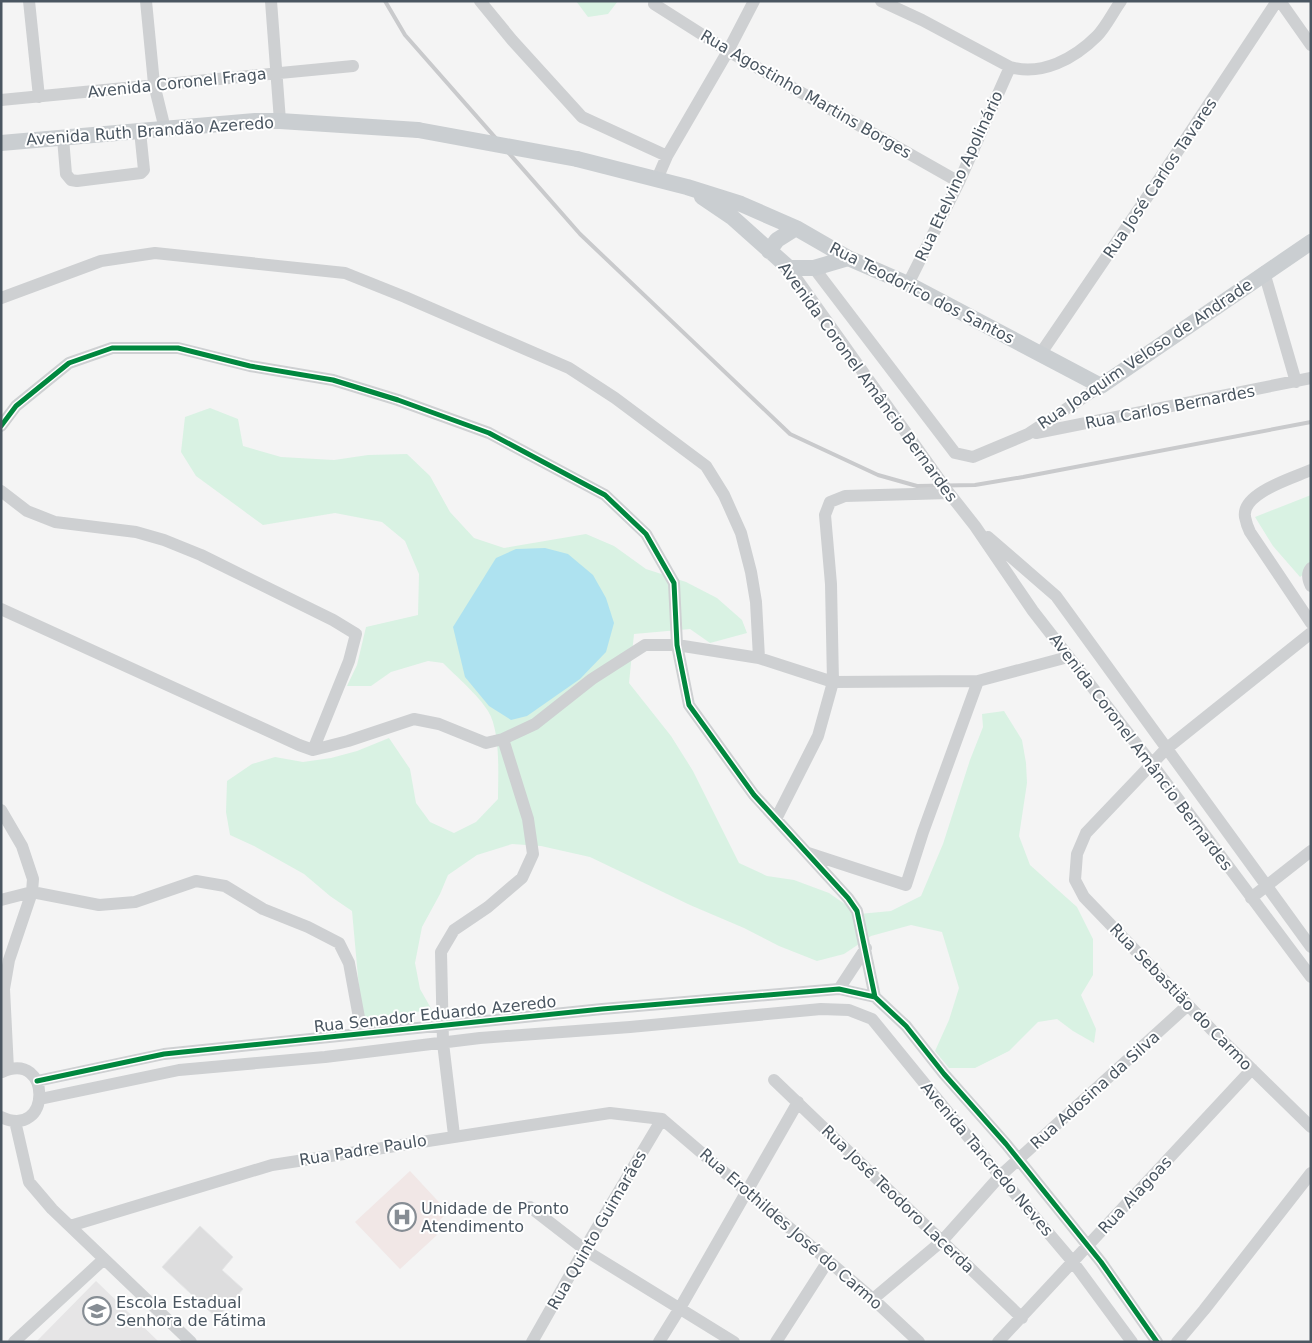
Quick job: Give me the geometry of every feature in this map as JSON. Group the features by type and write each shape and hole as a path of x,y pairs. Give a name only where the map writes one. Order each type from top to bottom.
{"main road":[{"name":"Avenida Ruth Brandão Azeredo","path":"1,143 255,121 418,130 577,160 687,187 741,204"},
{"name":"Avenida Coronel Amâncio Bernardes","path":"687,187 733,218 789,268"},
{"name":"Rua Teodorico dos Santos","path":"741,204 796,228 848,258 908,284 1101,386"},
{"path":"770,251 777,240 796,228"},
{"name":"Rua Joaquim Veloso de Andrade","path":"1101,386 1264,272 1311,242"},
{"path":"789,268 814,268 848,258"}],"street":[{"path":"29,1 39,97"},
{"path":"146,1 154,84 165,129"},
{"path":"272,1 280,121"},
{"path":"480,1 512,40 582,117 667,156"},
{"path":"657,179 667,156 728,51 754,1"},
{"path":"881,1 922,20 1010,67 1021,70 1036,70 1055,65 1068,58 1097,36 1121,1"},
{"path":"1279,1 1311,45"},
{"name":"Rua José Carlos Tavares","path":"1041,354 1279,1"},
{"name":"Rua Agostinho Martins Borges","path":"654,4 728,51 959,182"},
{"name":"Avenida Coronel Fraga","path":"1,100 354,66"},
{"name":"Rua Etelvino Apolinário","path":"908,284 959,182 1010,67"},
{"path":"63,138 66,174 71,180 78,181 141,173 144,170 140,131"},
{"path":"1,298 101,260 155,253 345,273 569,368 615,398 706,466 724,494 741,533 756,602 759,658"},
{"name":"Avenida Coronel Amâncio Bernardes","path":"789,268 1033,611 1152,764 1311,977"},
{"name":"Avenida Coronel Amâncio Bernardes","path":"814,268 955,453 974,457"},
{"path":"1264,272 1296,382"},
{"path":"1,426 16,406 69,363 112,348 178,348 250,366 333,380 398,400 489,433 605,495 646,534 674,583 677,645 689,705 754,795 848,898 857,911 866,948 875,997 839,989 866,948"},
{"name":"Rua Carlos Bernardes","path":"1028,434 1311,378"},
{"name":"Rua Joaquim Veloso de Andrade","path":"974,457 1028,434 1101,386"},
{"path":"1311,470 1262,491 1249,501 1244,516 1250,532 1311,622"},
{"path":"1,491 27,511 55,522 128,531 164,540 201,555 332,620 356,634 349,661 313,750"},
{"path":"776,819 818,736 832,682 831,584 825,515 830,502 845,496 949,493"},
{"name":"Avenida Coronel Amâncio Bernardes","path":"974,526 1056,596 1311,947"},
{"path":"1310,569 1308,580 1311,586"},
{"path":"1,610 313,750 348,741 414,719 439,724 486,743 503,739 535,724 592,678 645,646 677,645 759,658 832,682 978,681 1068,657"},
{"path":"1152,764 1166,749 1311,634"},
{"path":"806,852 906,885 923,832 978,681"},
{"path":"454,1135 443,1043 441,952 454,930 488,907 522,878 533,854 528,819 503,739"},
{"name":"Rua Sebastião do Carmo","path":"1152,764 1086,833 1076,854 1075,880 1084,896 1188,1006 1311,1127"},
{"path":"1,810 22,846 33,880 32,892 9,960 4,989 4,1070 16,1068 24,1070 37,1081 41,1093 37,1108 32,1115 24,1120 15,1121 1,1118"},
{"path":"1251,898 1311,851"},
{"path":"1,900 32,892 99,904 135,902 196,881 225,886 263,909 308,927 339,943 348,963 362,1034"},
{"name":"Rua Senador Eduardo Azeredo","path":"37,1081 164,1054 602,1009 839,989"},
{"name":"Avenida Tancredo Neves","path":"875,997 906,1026 944,1074 1006,1144 1088,1246 1158,1342"},
{"name":"Rua Adosina da Silva","path":"873,1299 942,1241 1000,1176 1188,1006"},
{"name":"Rua Senador Eduardo Azeredo","path":"40,1100 179,1070 325,1057 443,1043 822,1008"},
{"name":"Avenida Tancredo Neves","path":"822,1008 848,1010 872,1019 1000,1176 1074,1262 1132,1342"},
{"path":"242,1046 244,1064"},
{"name":"Rua Alagoas","path":"998,1342 1252,1069"},
{"name":"Rua José Teodoro Lacerda","path":"774,1080 1022,1318"},
{"path":"659,1342 798,1102"},
{"name":"Rua Padre Paulo","path":"70,1226 272,1165 454,1135 610,1113 662,1119"},
{"name":"Rua Erothildes José do Carmo","path":"662,1119 873,1299 919,1342"},
{"name":"Rua Quinto Guimarães","path":"532,1342 584,1249 662,1119"},
{"path":"15,1121 29,1182 70,1226 191,1342"},
{"path":"1177,1342 1311,1173"},
{"path":"530,1207 584,1249 734,1342"},
{"path":"14,1342 104,1259"},
{"path":"776,1342 828,1260"}],"shaded area":[{"name":"Unidade de Pronto Atendimento","path":"410,1171 448,1212 430,1230 437,1235 400,1269 355,1222"},
{"name":"Escola Estadual Senhora de Fátima","path":"96,1281 159,1342 36,1342"}],"green space":[{"path":"576,1 618,1 608,14 588,17"},
{"path":"210,408 238,419 243,446 281,457 334,460 368,455 407,454 430,476 450,512 474,538 504,548 586,534 614,546 646,569 686,582 717,598 742,620 747,633 710,643 690,629 634,634 629,683 671,736 693,771 739,863 767,876 794,880 829,893 859,914 891,911 921,896 943,844 970,760 983,727 982,714 1004,711 1022,740 1026,763 1027,783 1019,836 1030,865 1077,907 1093,939 1093,975 1081,995 1096,1029 1094,1043 1057,1019 1038,1022 1009,1051 975,1068 949,1068 935,1051 949,1020 959,988 942,932 911,925 871,936 844,954 817,961 779,946 590,857 541,846 512,844 477,855 448,875 422,927 415,963 420,989 432,1010 364,1018 359,988 352,911 330,896 304,874 230,835 226,812 227,781 252,764 275,757 303,762 331,758 357,751 389,738 410,769 416,803 430,822 454,833 476,822 498,799 498,754 495,730 484,705 443,663 428,661 391,672 371,686 347,686 357,665 366,627 418,615 419,574 405,541 382,522 335,513 263,525 196,476 181,452 185,417"},
{"path":"1311,495 1311,569 1300,577 1273,546 1255,517"}],"water":[{"path":"545,548 568,554 593,575 606,598 614,623 606,652 580,679 527,716 511,720 489,706 465,677 453,627 496,558 516,549"}],"building":[{"path":"200,1226 233,1257 222,1270 243,1289 217,1318 162,1267"}],"railway":[{"path":"385,1 405,35 580,234 790,434 878,475 917,486 975,485 1311,422"}],"cycle path":[{"path":"1,426 16,406 69,363 112,348 178,348 250,366 333,380 398,400 489,433 605,495 646,534 674,583 677,645 689,705 754,795 848,898 857,911 875,997"},
{"path":"37,1081 164,1054 602,1009 839,989 875,997 906,1026 944,1074 1006,1144 1101,1262 1157,1342"}],"place":[{"name":"Unidade de Pronto Atendimento","path":"402,1217"},
{"name":"Escola Estadual Senhora de Fátima","path":"97,1311"}]}
